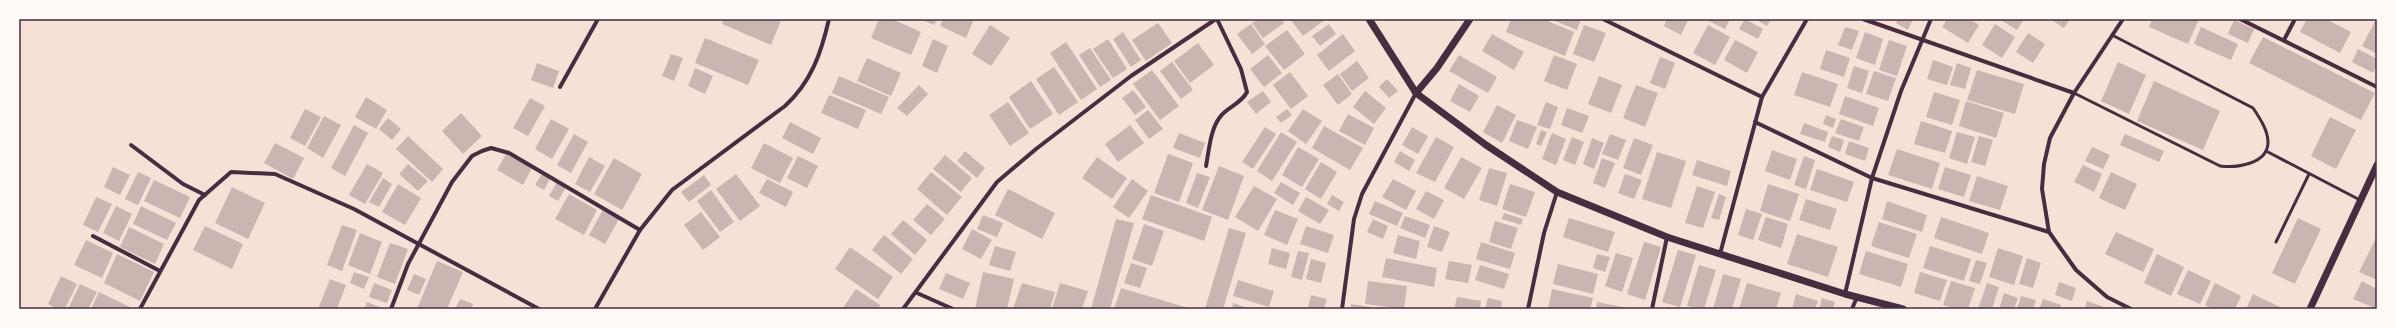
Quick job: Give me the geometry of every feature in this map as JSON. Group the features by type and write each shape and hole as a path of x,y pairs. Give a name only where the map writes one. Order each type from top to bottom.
{"street":[{"path":"560,87 598,19"},
{"path":"595,309 640,230 658,205 672,190 785,106 800,92 814,67 829,19"},
{"path":"903,309 917,293 997,182 1036,149 1131,76 1216,19 1241,68 1247,92 1244,97 1220,117 1214,128 1206,166"},
{"path":"1369,19 1416,93 1486,145 1557,192 1667,237 1720,255 1844,294 1903,309"},
{"path":"1342,309 1354,219 1362,194 1416,93 1437,68 1470,19"},
{"path":"1603,19 1762,97"},
{"path":"1720,255 1762,97 1807,19"},
{"path":"1863,19 2074,93"},
{"path":"1844,294 1872,178 1901,91 1922,39 1932,19"},
{"path":"2123,19 2074,93 2050,138 2044,164 2042,189 2049,232 2076,270 2107,297 2131,309"},
{"path":"2240,19 2377,87"},
{"path":"2284,40 2295,19"},
{"path":"1755,122 1872,178 2049,232"},
{"path":"130,145 183,184 205,195"},
{"path":"391,309 408,264 452,182 472,156 491,148 509,153 640,230"},
{"path":"2310,309 2377,164"},
{"path":"140,309 199,200 231,172 275,174 354,209 420,243 539,309"},
{"path":"1528,309 1544,233 1557,192"},
{"path":"93,236 160,271"},
{"path":"1652,309 1667,237"},
{"path":"917,293 953,309"},
{"path":"1852,309 1856,297"}],"lane":[{"path":"2074,93 2220,166 2230,167 2245,164 2258,160 2266,152 2268,141 2262,123 2253,108 2112,35"},
{"path":"2266,152 2360,200"},
{"path":"2276,242 2309,174"}],"building":[{"path":"724,19 781,20 771,45 722,24"},
{"path":"879,19 892,19 921,32 911,55 871,38"},
{"path":"920,19 937,19 934,25"},
{"path":"943,19 974,19 966,38 940,26"},
{"path":"1258,19 1281,19 1284,23 1263,38 1252,23"},
{"path":"1290,19 1326,19 1303,36"},
{"path":"1511,19 1543,19 1574,32 1565,56 1506,32"},
{"path":"1550,19 1581,19 1577,30"},
{"path":"1667,19 1688,20 1681,35 1664,26"},
{"path":"1710,19 1730,19 1725,29 1709,21"},
{"path":"1745,19 1763,29 1758,39 1739,29"},
{"path":"1755,19 1771,19 1767,26"},
{"path":"1898,19 1913,19 1908,30 1896,23"},
{"path":"1947,19 1969,19 1979,25 1968,43 1942,27"},
{"path":"1999,19 2024,19 2017,30"},
{"path":"2050,19 2070,19 2064,28"},
{"path":"2152,19 2199,19 2188,44 2149,27"},
{"path":"2307,19 2326,19 2351,32 2340,53 2300,32"},
{"path":"2234,20 2254,29 2248,43 2228,34"},
{"path":"2375,21 2377,22 2377,54 2362,46"},
{"path":"1158,23 1172,43 1146,61 1132,40"},
{"path":"1251,24 1265,44 1252,54 1237,34"},
{"path":"1329,24 1336,34 1320,46 1312,36"},
{"path":"1995,24 2015,37 2002,58 1982,45"},
{"path":"990,25 1010,38 991,66 972,54"},
{"path":"1584,25 1606,33 1594,62 1573,54"},
{"path":"1708,25 1730,37 1715,65 1693,53"},
{"path":"1845,27 1859,31 1852,50 1838,45"},
{"path":"2201,27 2238,44 2231,60 2194,44"},
{"path":"1287,30 1305,54 1284,70 1265,46"},
{"path":"1123,32 1141,60 1131,67 1113,39"},
{"path":"1865,32 1883,39 1875,65 1856,58"},
{"path":"2028,33 2045,44 2033,63 2016,52"},
{"path":"1343,34 1355,51 1329,71 1317,55"},
{"path":"1492,34 1524,52 1514,70 1482,51"},
{"path":"2263,37 2375,93 2361,120 2249,63"},
{"path":"705,38 759,60 748,85 695,63"},
{"path":"933,39 948,46 937,73 922,66"},
{"path":"1108,39 1127,69 1113,78 1093,49"},
{"path":"1735,40 1758,52 1747,73 1724,60"},
{"path":"1889,40 1907,46 1897,76 1879,70"},
{"path":"1066,42 1097,89 1081,100 1050,53"},
{"path":"1198,43 1214,65 1190,83 1174,61"},
{"path":"1090,48 1111,80 1100,87 1079,55"},
{"path":"2358,49 2377,59 2377,65 2373,73 2352,62"},
{"path":"1826,50 1850,58 1844,77 1820,69"},
{"path":"671,54 683,58 674,81 662,76"},
{"path":"1268,55 1282,73 1264,87 1250,69"},
{"path":"1459,55 1497,77 1488,93 1449,71"},
{"path":"1554,55 1577,64 1567,90 1544,81"},
{"path":"1660,57 1675,63 1665,89 1650,83"},
{"path":"867,58 901,73 891,96 857,81"},
{"path":"1933,60 1953,67 1947,85 1927,79"},
{"path":"1357,61 1369,78 1352,91 1340,74"},
{"path":"1172,62 1193,90 1181,99 1160,71"},
{"path":"2118,62 2146,75 2129,114 2101,101"},
{"path":"537,63 559,71 553,88 531,80"},
{"path":"1957,63 1971,68 1965,89 1950,85"},
{"path":"1854,66 1869,71 1862,93 1847,88"},
{"path":"1054,67 1078,102 1059,115 1036,79"},
{"path":"695,68 713,76 705,94 688,86"},
{"path":"1152,70 1179,106 1160,120 1133,84"},
{"path":"1977,70 2024,84 2015,114 1967,100"},
{"path":"1874,71 1896,78 1888,101 1866,94"},
{"path":"1290,72 1308,96 1291,109 1273,85"},
{"path":"1802,72 1838,84 1830,107 1794,95"},
{"path":"1338,74 1352,94 1338,105 1323,85"},
{"path":"839,76 889,97 881,114 832,93"},
{"path":"1599,76 1622,85 1611,113 1588,104"},
{"path":"1387,79 1398,91 1389,98 1379,87"},
{"path":"1031,81 1053,114 1030,129 1009,97"},
{"path":"2154,81 2220,111 2203,150 2137,121"},
{"path":"1459,84 1479,96 1470,112 1450,101"},
{"path":"919,85 928,94 907,116 897,108"},
{"path":"1636,85 1658,93 1645,127 1623,118"},
{"path":"1133,90 1146,107 1135,115 1122,98"},
{"path":"1263,91 1271,102 1256,114 1247,102"},
{"path":"1365,91 1386,108 1374,124 1353,107"},
{"path":"1934,92 1960,100 1952,125 1926,117"},
{"path":"829,95 866,110 858,129 821,113"},
{"path":"1845,96 1879,108 1873,126 1839,114"},
{"path":"366,97 387,110 376,129 355,117"},
{"path":"530,98 545,106 528,136 513,128"},
{"path":"1966,101 2004,113 1996,138 1959,126"},
{"path":"1008,102 1029,133 1010,146 989,115"},
{"path":"1546,102 1558,107 1550,129 1537,125"},
{"path":"1497,105 1516,115 1502,143 1483,132"},
{"path":"1567,108 1589,116 1582,133 1561,125"},
{"path":"305,109 321,117 305,146 290,138"},
{"path":"1287,109 1292,115 1281,123 1276,117"},
{"path":"1303,109 1322,121 1306,144 1288,131"},
{"path":"1148,110 1163,129 1149,139 1135,120"},
{"path":"461,113 482,136 463,154 442,131"},
{"path":"1348,114 1374,128 1365,145 1339,131"},
{"path":"1826,115 1836,119 1833,128 1823,124"},
{"path":"324,116 341,125 323,158 307,148"},
{"path":"2330,117 2356,130 2336,169 2311,156"},
{"path":"388,118 401,129 392,140 379,129"},
{"path":"551,119 569,129 552,159 535,149"},
{"path":"1841,119 1864,127 1859,141 1835,133"},
{"path":"1517,120 1537,127 1528,149 1509,141"},
{"path":"1921,121 1952,131 1945,153 1914,144"},
{"path":"790,122 821,138 813,154 782,138"},
{"path":"1804,123 1828,132 1825,142 1800,134"},
{"path":"354,125 368,133 345,176 331,168"},
{"path":"1130,125 1144,143 1118,162 1105,144"},
{"path":"1324,126 1363,148 1350,170 1312,148"},
{"path":"1265,127 1276,134 1253,169 1242,162"},
{"path":"1412,127 1428,136 1418,154 1402,145"},
{"path":"1541,130 1547,132 1541,146 1536,144"},
{"path":"1281,132 1297,142 1272,181 1257,171"},
{"path":"1957,132 1975,137 1967,164 1949,158"},
{"path":"1179,133 1205,143 1200,158 1173,148"},
{"path":"1552,133 1566,139 1556,165 1542,159"},
{"path":"574,134 588,142 571,173 557,165"},
{"path":"1610,134 1626,140 1618,160 1602,154"},
{"path":"2125,134 2164,151 2159,162 2120,145"},
{"path":"408,136 443,169 432,182 396,149"},
{"path":"1832,136 1844,140 1840,152 1828,147"},
{"path":"1979,136 1993,140 1985,166 1971,162"},
{"path":"1436,137 1454,147 1435,182 1416,173"},
{"path":"1572,137 1584,142 1575,165 1563,160"},
{"path":"1592,138 1604,143 1594,169 1583,164"},
{"path":"1634,138 1653,145 1641,175 1623,168"},
{"path":"1849,141 1869,148 1865,161 1845,154"},
{"path":"275,143 304,158 293,179 264,163"},
{"path":"764,143 793,158 780,183 751,168"},
{"path":"1298,147 1319,159 1302,187 1282,175"},
{"path":"2092,147 2110,155 2103,169 2085,161"},
{"path":"1897,149 1940,163 1932,189 1888,175"},
{"path":"1772,150 1797,159 1790,180 1765,171"},
{"path":"965,151 985,168 977,178 957,161"},
{"path":"1400,151 1415,160 1409,171 1394,162"},
{"path":"1657,152 1686,161 1671,208 1642,199"},
{"path":"506,154 532,168 523,185 497,170"},
{"path":"1168,154 1193,163 1179,202 1154,193"},
{"path":"945,155 972,178 961,192 933,169"},
{"path":"798,156 818,166 807,188 787,178"},
{"path":"1804,156 1815,160 1806,189 1794,185"},
{"path":"589,157 605,166 590,192 575,184"},
{"path":"1097,157 1127,178 1112,199 1082,178"},
{"path":"1461,157 1482,168 1464,199 1444,188"},
{"path":"614,158 642,174 622,210 594,194"},
{"path":"1602,158 1615,163 1605,188 1593,183"},
{"path":"1697,160 1731,171 1727,186 1692,175"},
{"path":"1321,162 1337,172 1321,199 1305,189"},
{"path":"367,164 383,173 365,204 349,195"},
{"path":"408,164 428,181 418,191 399,174"},
{"path":"2083,165 2102,174 2094,192 2074,182"},
{"path":"1219,166 1244,176 1228,220 1202,210"},
{"path":"113,167 130,175 120,195 104,187"},
{"path":"1945,167 1971,175 1964,197 1938,189"},
{"path":"1489,168 1507,173 1497,206 1479,200"},
{"path":"1817,169 1854,182 1847,202 1810,190"},
{"path":"138,172 151,178 138,205 125,199"},
{"path":"931,172 962,197 947,215 917,189"},
{"path":"2111,172 2137,184 2125,210 2099,198"},
{"path":"1197,173 1210,177 1198,208 1186,203"},
{"path":"542,174 550,179 544,190 535,185"},
{"path":"736,174 760,206 740,221 716,189"},
{"path":"1625,174 1642,180 1634,199 1618,193"},
{"path":"704,175 711,185 689,202 681,192"},
{"path":"1977,176 2008,186 2000,210 1969,201"},
{"path":"383,178 392,184 379,207 369,202"},
{"path":"767,179 793,192 786,207 759,193"},
{"path":"1132,179 1148,191 1129,218 1113,207"},
{"path":"1393,179 1416,191 1406,210 1382,197"},
{"path":"154,180 190,197 180,218 144,201"},
{"path":"557,182 566,187 558,201 549,196"},
{"path":"1281,182 1300,193 1293,205 1274,193"},
{"path":"398,184 421,198 405,225 382,212"},
{"path":"1510,184 1535,192 1526,217 1502,209"},
{"path":"1768,184 1799,194 1790,221 1760,211"},
{"path":"1254,186 1277,199 1258,231 1235,217"},
{"path":"1697,186 1715,192 1703,228 1685,223"},
{"path":"232,187 265,203 248,239 215,223"},
{"path":"1008,189 1055,213 1042,239 995,215"},
{"path":"711,190 734,222 720,232 697,201"},
{"path":"1426,191 1444,200 1434,219 1416,209"},
{"path":"569,194 597,210 584,235 555,219"},
{"path":"1719,194 1726,197 1719,220 1711,218"},
{"path":"1151,195 1212,217 1204,241 1142,219"},
{"path":"1332,195 1344,202 1339,211 1327,204"},
{"path":"96,197 112,204 98,232 83,225"},
{"path":"1306,197 1329,210 1320,224 1298,211"},
{"path":"1806,199 1837,209 1830,230 1799,220"},
{"path":"1375,201 1403,213 1397,226 1369,214"},
{"path":"1887,201 1927,215 1922,232 1882,219"},
{"path":"927,204 945,219 931,235 913,220"},
{"path":"116,206 132,214 119,241 103,233"},
{"path":"141,206 176,223 167,240 133,224"},
{"path":"1746,209 1762,214 1753,240 1738,235"},
{"path":"603,210 619,219 605,244 589,235"},
{"path":"1275,210 1298,219 1287,245 1264,235"},
{"path":"701,212 720,237 703,250 684,225"},
{"path":"1504,213 1523,219 1521,225 1502,219"},
{"path":"983,215 1003,223 997,237 977,229"},
{"path":"1405,216 1430,225 1425,238 1400,228"},
{"path":"1766,217 1788,224 1781,248 1758,240"},
{"path":"1941,217 1989,233 1982,254 1934,238"},
{"path":"1569,218 1615,232 1608,252 1563,237"},
{"path":"2298,218 2321,229 2295,284 2272,273"},
{"path":"1116,219 1134,223 1110,309 1091,309"},
{"path":"1373,219 1388,226 1383,239 1367,232"},
{"path":"903,220 927,240 915,255 891,234"},
{"path":"1495,221 1518,228 1511,249 1489,242"},
{"path":"1879,222 1917,234 1909,258 1871,246"},
{"path":"1144,224 1164,231 1152,266 1132,259"},
{"path":"342,225 357,230 342,271 327,265"},
{"path":"205,226 243,244 232,269 193,250"},
{"path":"1306,226 1334,235 1328,253 1300,244"},
{"path":"1434,226 1450,232 1442,252 1427,247"},
{"path":"129,227 164,244 155,264 120,247"},
{"path":"1229,228 1246,233 1223,309 1205,309"},
{"path":"972,229 992,240 981,259 962,249"},
{"path":"2116,232 2154,249 2143,272 2105,254"},
{"path":"360,233 382,242 370,274 348,265"},
{"path":"1797,234 1838,247 1828,277 1787,264"},
{"path":"884,235 913,259 901,274 872,250"},
{"path":"1398,235 1420,241 1416,259 1393,253"},
{"path":"2377,236 2377,280 2359,272"},
{"path":"86,240 113,253 102,278 74,265"},
{"path":"1481,242 1515,253 1510,269 1476,259"},
{"path":"1644,242 1661,247 1645,300 1627,294"},
{"path":"390,243 408,249 395,284 377,277"},
{"path":"995,246 1016,252 1010,271 989,265"},
{"path":"1930,246 1971,259 1964,281 1923,268"},
{"path":"850,247 893,277 878,299 835,269"},
{"path":"1272,248 1290,253 1286,269 1268,264"},
{"path":"1998,248 2023,256 2014,285 1989,277"},
{"path":"1678,250 1696,255 1680,307 1662,302"},
{"path":"1298,251 1309,253 1302,280 1291,277"},
{"path":"1866,251 1908,264 1901,287 1859,274"},
{"path":"1616,253 1633,258 1622,292 1605,286"},
{"path":"117,254 154,272 140,301 104,283"},
{"path":"1597,254 1610,257 1605,272 1593,268"},
{"path":"2157,254 2184,267 2171,296 2144,283"},
{"path":"1386,258 1437,268 1434,287 1382,277"},
{"path":"2027,258 2041,263 2033,288 2019,284"},
{"path":"1311,259 1326,263 1321,283 1306,279"},
{"path":"1976,260 1987,263 1980,284 1969,281"},
{"path":"437,261 463,272 447,309 417,309"},
{"path":"1449,261 1472,265 1468,283 1445,279"},
{"path":"1131,263 1147,268 1140,288 1124,283"},
{"path":"1558,264 1598,274 1593,294 1553,284"},
{"path":"1480,265 1509,274 1504,289 1475,280"},
{"path":"1699,265 1716,270 1704,309 1687,306"},
{"path":"2188,270 2211,281 2200,304 2177,294"},
{"path":"354,272 369,277 364,289 350,283"},
{"path":"983,272 1014,279 1007,309 975,309"},
{"path":"1920,272 1947,280 1940,301 1914,293"},
{"path":"946,273 970,283 963,299 939,289"},
{"path":"414,274 426,279 419,295 407,290"},
{"path":"1723,274 1741,279 1732,309 1713,309"},
{"path":"61,276 77,284 65,309 58,309 48,304"},
{"path":"330,279 346,285 337,309 318,309"},
{"path":"1238,280 1274,291 1269,307 1233,296"},
{"path":"1368,281 1407,286 1404,309 1365,304"},
{"path":"1951,281 1975,288 1968,309 1955,309 1943,305"},
{"path":"2362,281 2377,289 2377,309 2353,299"},
{"path":"2059,282 2076,288 2072,301 2055,295"},
{"path":"374,283 392,290 387,303 369,297"},
{"path":"1022,283 1055,292 1050,309 1013,309"},
{"path":"1060,283 1088,291 1082,309 1052,309"},
{"path":"1747,283 1781,293 1776,309 1739,309"},
{"path":"1987,283 1999,287 1992,309 1978,309"},
{"path":"2215,283 2241,296 2235,309 2212,309 2205,305"},
{"path":"80,284 97,292 88,309 68,309"},
{"path":"1121,288 1192,309 1114,309"},
{"path":"856,289 880,305 878,309 842,309"},
{"path":"1552,289 1593,298 1590,309 1548,309"},
{"path":"99,292 134,309 91,309"},
{"path":"2004,293 2018,298 2014,309 1999,309"},
{"path":"1796,294 1818,301 1815,309 1792,309"},
{"path":"2253,294 2280,307 2279,309 2246,309"},
{"path":"1311,295 1327,299 1324,309 1308,307"},
{"path":"2021,296 2036,300 2033,309 2017,309"},
{"path":"1457,297 1481,301 1480,309 1454,309"},
{"path":"1488,298 1502,301 1501,309 1485,309"},
{"path":"1822,298 1835,302 1833,309 1819,309"},
{"path":"460,299 473,304 471,309 455,309"},
{"path":"2043,299 2061,305 2060,309 2039,309"},
{"path":"2087,301 2107,308 2107,309 2085,309"},
{"path":"367,302 385,309 364,309"},
{"path":"1597,302 1627,308 1627,309 1596,309"},
{"path":"1233,303 1251,309 1232,309"},
{"path":"1351,304 1371,307 1370,309 1351,309"}]}
